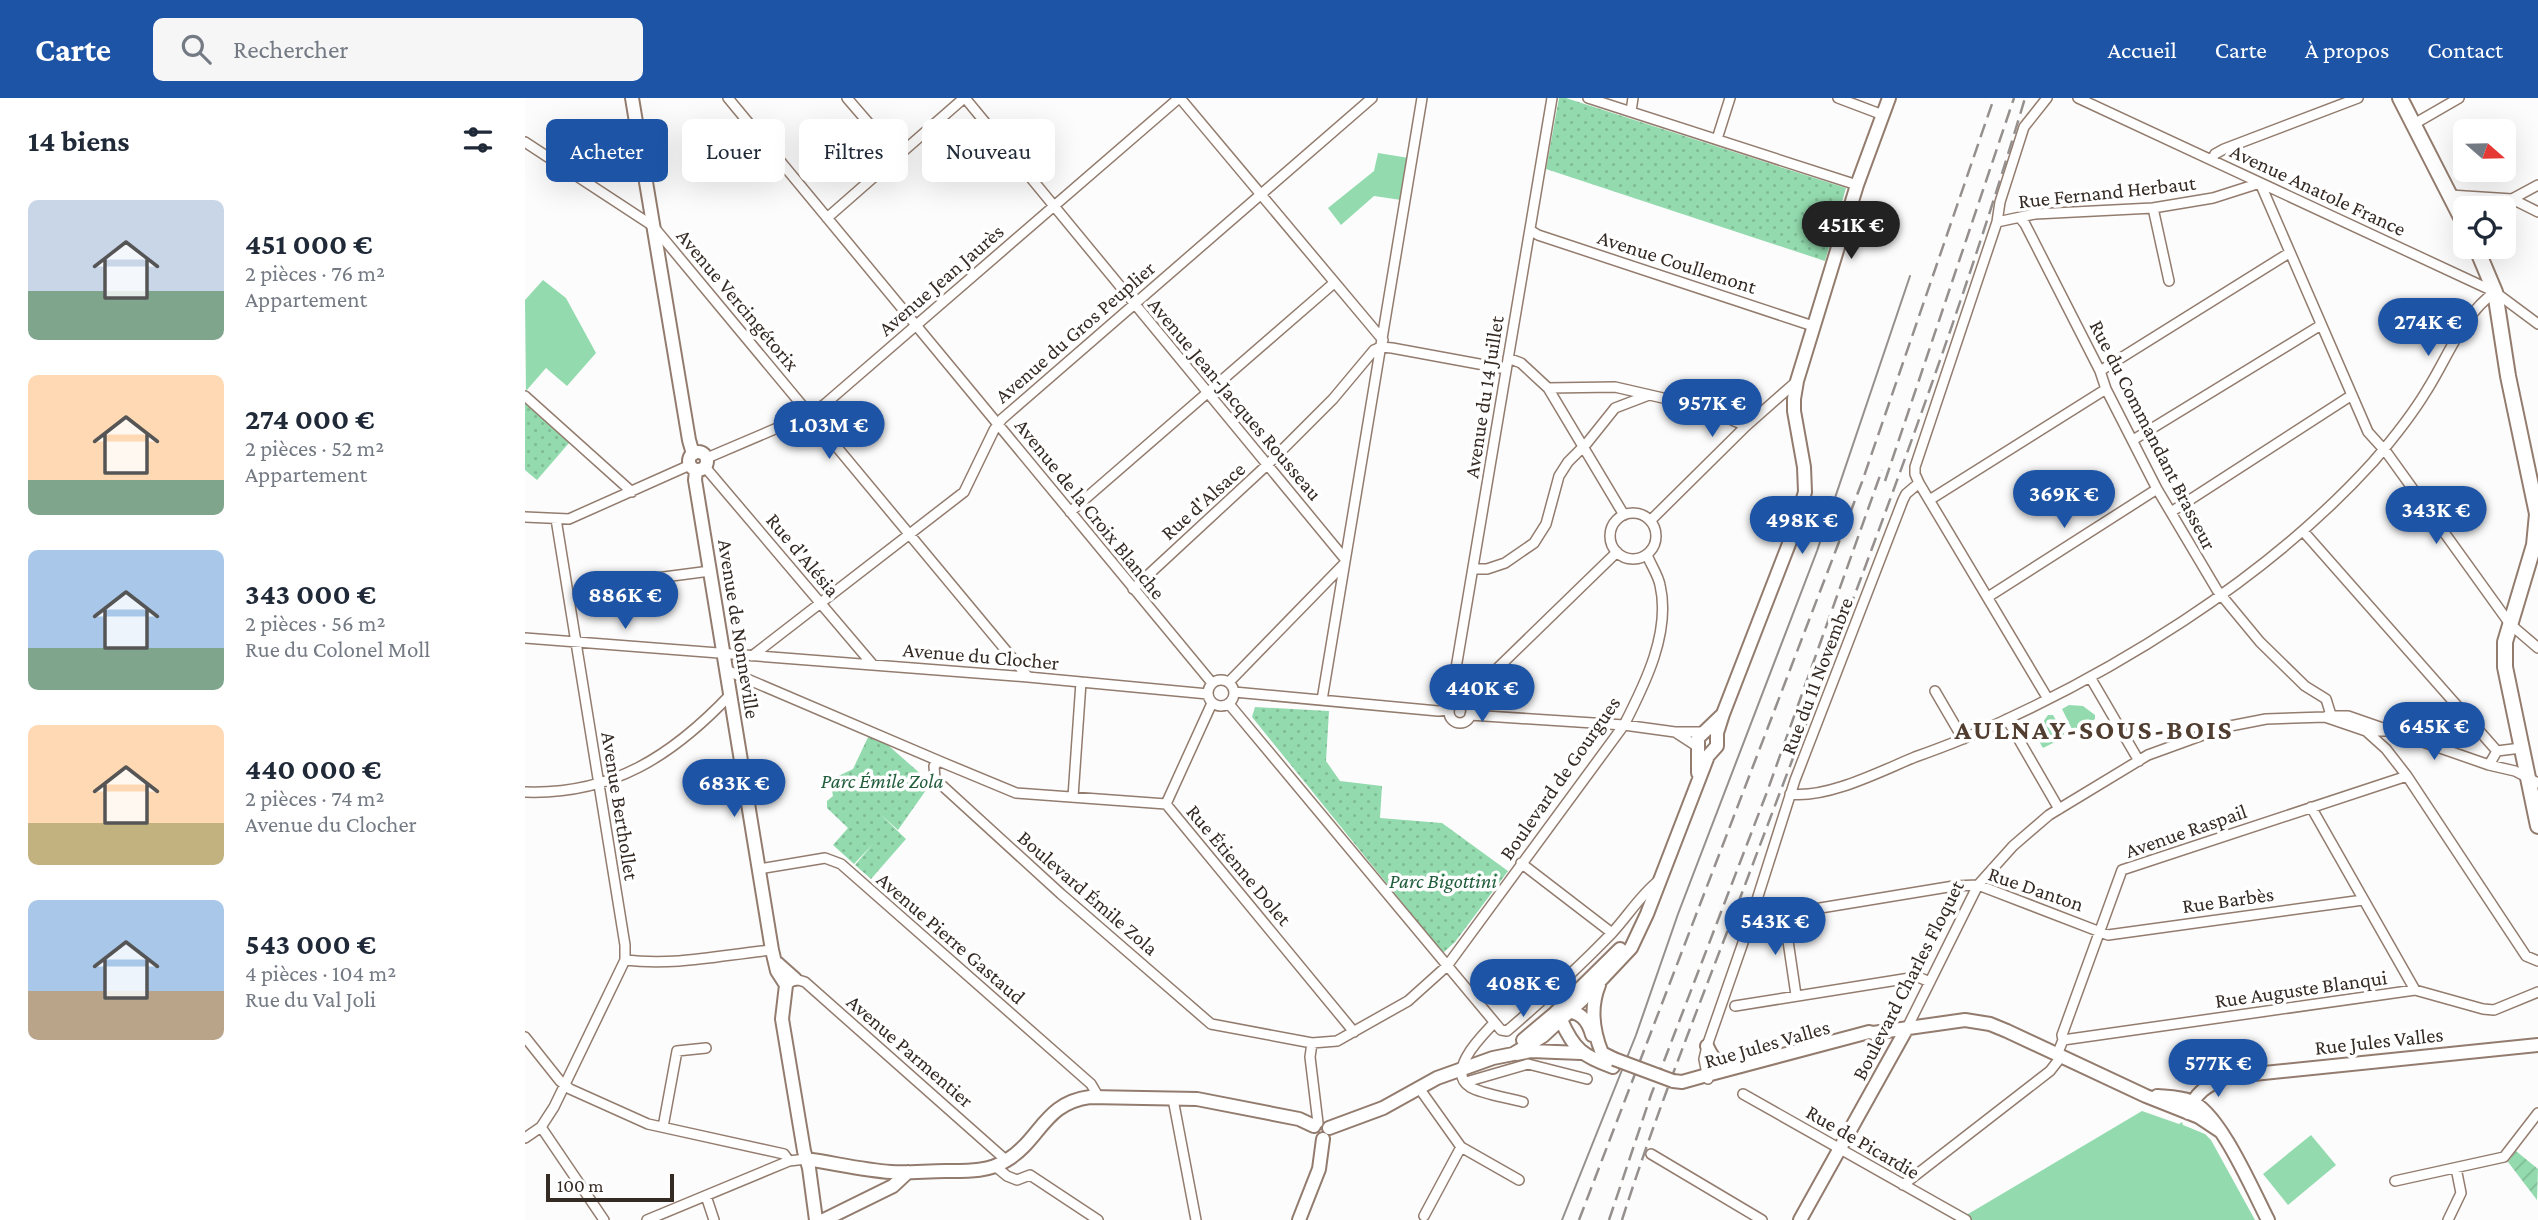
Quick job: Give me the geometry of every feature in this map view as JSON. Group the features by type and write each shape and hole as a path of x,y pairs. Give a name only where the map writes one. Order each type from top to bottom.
{"main road":[{"path":"2400,98 2453,201"},
{"path":"2481,259 2495,292 2508,376 2537,514 2536,545 2510,624 2504,655 2521,748 2533,780 2538,826"}],"street":[{"name":"Avenue de Nonneville","path":"632,98 689,440 698,463 695,480 773,955 777,971 791,982"},
{"name":"Avenue de la Croix Blanche","path":"727,98 1212,683"},
{"path":"847,98 865,119"},
{"path":"908,147 965,98"},
{"name":"Avenue Jean-Jacques Rousseau","path":"965,98 1345,562"},
{"path":"1179,98 1382,343 1506,369"},
{"name":"Avenue Jean Jaurès","path":"525,517 569,519 810,414 1179,98"},
{"name":"Avenue du Gros Peuplier","path":"752,656 964,492 998,424 1372,98"},
{"path":"1322,700 1422,98"},
{"name":"Avenue du 14 Juillet","path":"1452,706 1452,692 1552,98"},
{"path":"1588,98 1857,185"},
{"path":"1631,111 1633,98"},
{"path":"1717,139 1730,98"},
{"path":"1838,98 1883,115"},
{"path":"1463,1076 1564,1011 1601,981 1631,948 1697,782 1701,752 1698,738 1709,731 1723,714 1792,536 1805,492 1804,467 1794,411 1797,381 1857,185 1889,98"},
{"path":"2047,98 2024,127 2000,202 1997,222 1915,467 1915,474 2048,699"},
{"name":"Avenue Anatole France","path":"2078,98 2495,292 2538,324"},
{"path":"2212,160 2215,154 2224,149 2358,98"},
{"path":"2414,124 2459,98"},
{"name":"Avenue Vercingétorix","path":"525,142 653,226 1028,677"},
{"path":"827,218 868,182"},
{"path":"2260,183 2368,432 2510,624 2538,648"},
{"name":"Rue Fernand Herbaut","path":"1997,222 2035,214 2153,208 2213,198 2260,183"},
{"path":"2516,198 2538,185"},
{"path":"2450,195 2462,196"},
{"path":"2516,202 2538,212"},
{"path":"2153,208 2168,281"},
{"name":"Rue du Commandant Brasseur","path":"2019,218 2025,224 2157,489 2193,553 2220,595 2260,642 2305,686 2326,699 2328,716"},
{"name":"Avenue Coullemont","path":"1530,230 1538,235 1813,326"},
{"path":"2100,370 2289,253"},
{"path":"1070,512 1334,283"},
{"path":"1790,794 1816,794 1897,766 2007,719 2090,677 2220,595 2325,512 2383,450 2425,393 2476,308 2495,292"},
{"path":"2133,440 2321,325"},
{"name":"Rue d'Alsace","path":"1133,589 1267,465 1333,399 1382,343"},
{"path":"1508,358 1521,363 1548,388 1624,515"},
{"path":"1651,520 1746,426 1797,381"},
{"path":"1548,388 1615,387 1672,398 1702,407 1746,426"},
{"path":"1931,499 2106,389"},
{"path":"1473,569 1487,569 1505,563 1535,543 1546,524 1559,476 1567,462 1615,408 1649,395"},
{"path":"2171,512 2352,395"},
{"path":"525,396 632,492"},
{"name":"Rue d'Alésia","path":"698,463 873,665"},
{"name":"Rue du 11 Novembre","path":"1707,1078 1704,1059 1707,1046 1790,794 1903,500 1919,483"},
{"path":"1988,597 2157,489"},
{"path":"1638,513 1651,520 1657,535 1652,550 1647,555 1628,559 1617,552 1613,546 1613,525 1624,515 1638,513"},
{"name":"Avenue Berthollet","path":"556,519 625,960"},
{"path":"2303,531 2497,751"},
{"path":"1234,692 1438,711 1466,703 1474,691 1617,552"},
{"name":"Boulevard de Gourgues","path":"1447,965 1623,725 1635,704 1662,629 1664,607 1660,582 1647,555"},
{"path":"1229,682 1345,562"},
{"path":"641,580 710,571"},
{"name":"Avenue du Clocher","path":"525,638 1028,677 1208,694"},
{"path":"726,670 939,761"},
{"path":"2090,677 2139,761"},
{"path":"1220,680 1229,682 1234,692 1229,704 1221,707 1212,703 1208,694 1212,683 1220,680"},
{"path":"1073,797 1081,682"},
{"path":"1935,691 1963,739"},
{"path":"525,792 564,792 599,784 640,768 684,740 730,695"},
{"path":"1166,804 1212,703"},
{"path":"1452,706 1450,717 1455,722 1465,721 1470,715 1470,708 1466,703"},
{"path":"1229,704 1501,1030 1507,1031 1612,933 1642,895 1657,884"},
{"path":"1470,715 1623,725 1675,732 1709,731"},
{"name":"Boulevard Charles Floquet","path":"2328,716 2366,731 2390,731"},
{"name":"Boulevard Charles Floquet","path":"1800,1220 1907,1028 1978,885 2013,846 2059,809 2139,761 2193,737 2266,719 2348,716 2489,765 2515,771 2533,780"},
{"path":"2007,719 2059,809"},
{"path":"1701,752 1717,746 1709,731"},
{"path":"2366,731 2382,745 2407,776 2526,956 2538,961"},
{"path":"2382,745 2382,736 2390,731"},
{"path":"1675,732 1701,752"},
{"path":"2497,751 2521,748"},
{"path":"2489,765 2497,751"},
{"name":"Rue Étienne Dolet","path":"939,761 1016,793 1166,804 1354,1032"},
{"name":"Boulevard Émile Zola","path":"939,761 934,766 935,779 1061,894 1211,1024 1312,1043 1337,1041 1408,1001 1447,965"},
{"name":"Avenue Raspail","path":"2059,1056 2062,1035 2122,870 2407,776"},
{"path":"2311,807 2415,990"},
{"name":"Avenue Pierre Gastaud","path":"759,869 825,858 841,864 1091,1084 1098,1096"},
{"path":"1521,863 1612,933"},
{"path":"1513,1054 1542,1036 1625,944 1657,884"},
{"name":"Rue Danton","path":"1752,916 1784,914 1954,886 1978,885 2100,930"},
{"name":"Rue Barbès","path":"2100,930 2108,935 2363,900"},
{"path":"1784,914 1796,995"},
{"path":"525,1138 541,1127 564,1086 625,960 677,962 773,955"},
{"path":"1735,1006 1918,977 1930,982"},
{"path":"1601,981 1592,1010 1609,1060"},
{"path":"791,982 782,1019 816,1220"},
{"name":"Avenue Parmentier","path":"791,982 805,982 1001,1164"},
{"name":"Rue Auguste Blanqui","path":"2063,1040 2415,990 2494,1010 2538,992"},
{"path":"1564,1011 1569,1040 1581,1053"},
{"path":"1564,1011 1584,1018 1597,1048 1609,1060"},
{"name":"Rue Jules Valles","path":"1707,1078 1877,1032 1952,1021 1978,1021 2007,1031 2146,1096 2190,1107 2200,1090 2231,1076 2538,1045"},
{"path":"1463,1076 1476,1042 1494,1023"},
{"path":"1877,1032 1890,1049 1891,1057"},
{"name":"Rue Jules Valles","path":"1609,1060 1684,1088 1731,1067 1877,1032"},
{"path":"525,1037 564,1086 626,1114 663,1127 784,1154 789,1161"},
{"path":"1299,1220 1319,1169 1321,1129 1310,1057 1312,1043"},
{"path":"1707,1046 1713,1059 1719,1064 1731,1067"},
{"path":"663,1127 677,1051 706,1048"},
{"path":"1493,1058 1531,1051 1581,1053 1609,1060"},
{"path":"1903,1185 2050,1071 2059,1056"},
{"path":"647,1220 789,1161 806,1159 875,1170 908,1172 975,1170 1001,1164 1022,1149 1046,1118 1061,1106 1080,1098 1098,1096 1197,1100 1299,1119 1321,1129 1383,1108 1419,1088 1463,1076 1528,1064 1587,1079"},
{"path":"1463,1076 1470,1087 1523,1102"},
{"path":"1419,1088 1461,1147 1519,1180"},
{"name":"Rue de Picardie","path":"1743,1094 1966,1220"},
{"path":"1173,1100 1196,1220"},
{"path":"2190,1107 2220,1131 2268,1220"},
{"path":"2395,1181 2504,1157 2538,1113"},
{"path":"541,1127 604,1220"},
{"path":"1424,1216 1461,1147"},
{"path":"1651,1154 1762,1220"},
{"path":"1001,1164 1007,1176 1017,1180 1030,1175 1098,1220"},
{"path":"2448,1220 2461,1192 2456,1168"},
{"path":"824,1220 893,1186 908,1172"},
{"path":"706,1196 713,1220"}],"green space":[{"path":"1559,98 1846,188 1825,261 1546,169"},
{"path":"1378,153 1409,158 1401,200 1374,196 1341,225 1328,208 1374,171"},
{"path":"543,280 566,298 596,353 567,386 546,368 526,391 525,300"},
{"path":"525,403 569,443 537,480 525,470"},
{"path":"2069,705 2083,706 2095,715 2095,719 2076,730 2072,729 2062,709"},
{"name":"Parc Bigottini","path":"1255,707 1329,711 1326,761 1340,781 1382,786 1380,818 1442,823 1508,871 1455,942 1443,953 1252,717"},
{"path":"2048,715 2053,715 2064,734 2063,738 2043,748 2039,731"},
{"name":"Parc Émile Zola","path":"870,733 881,739 931,783 898,830 880,814 906,839 871,879 855,865 873,844 854,864 833,845 848,828 827,808 827,801 833,796 830,780 853,769"},
{"path":"2142,1111 2179,1124 2182,1122 2183,1125 2205,1134 2211,1140 2255,1220 1958,1220"},
{"path":"2311,1135 2336,1165 2288,1205 2263,1174"},
{"path":"2516,1151 2538,1169 2537,1200 2508,1162"}],"tram line":[{"path":"1562,1220 1636,1035 1678,914 1817,551 1910,276"}],"railway":[{"path":"1579,1220 1862,482 1994,98"},
{"path":"1885,481 2014,98"},
{"path":"1622,1220 1667,1091 1929,392 1995,197 2025,98"},
{"path":"1609,1220 1651,1095 1767,792 1882,470"}],"district":[{"name":"AULNAY-SOUS-BOIS","path":"2094,729"}]}
